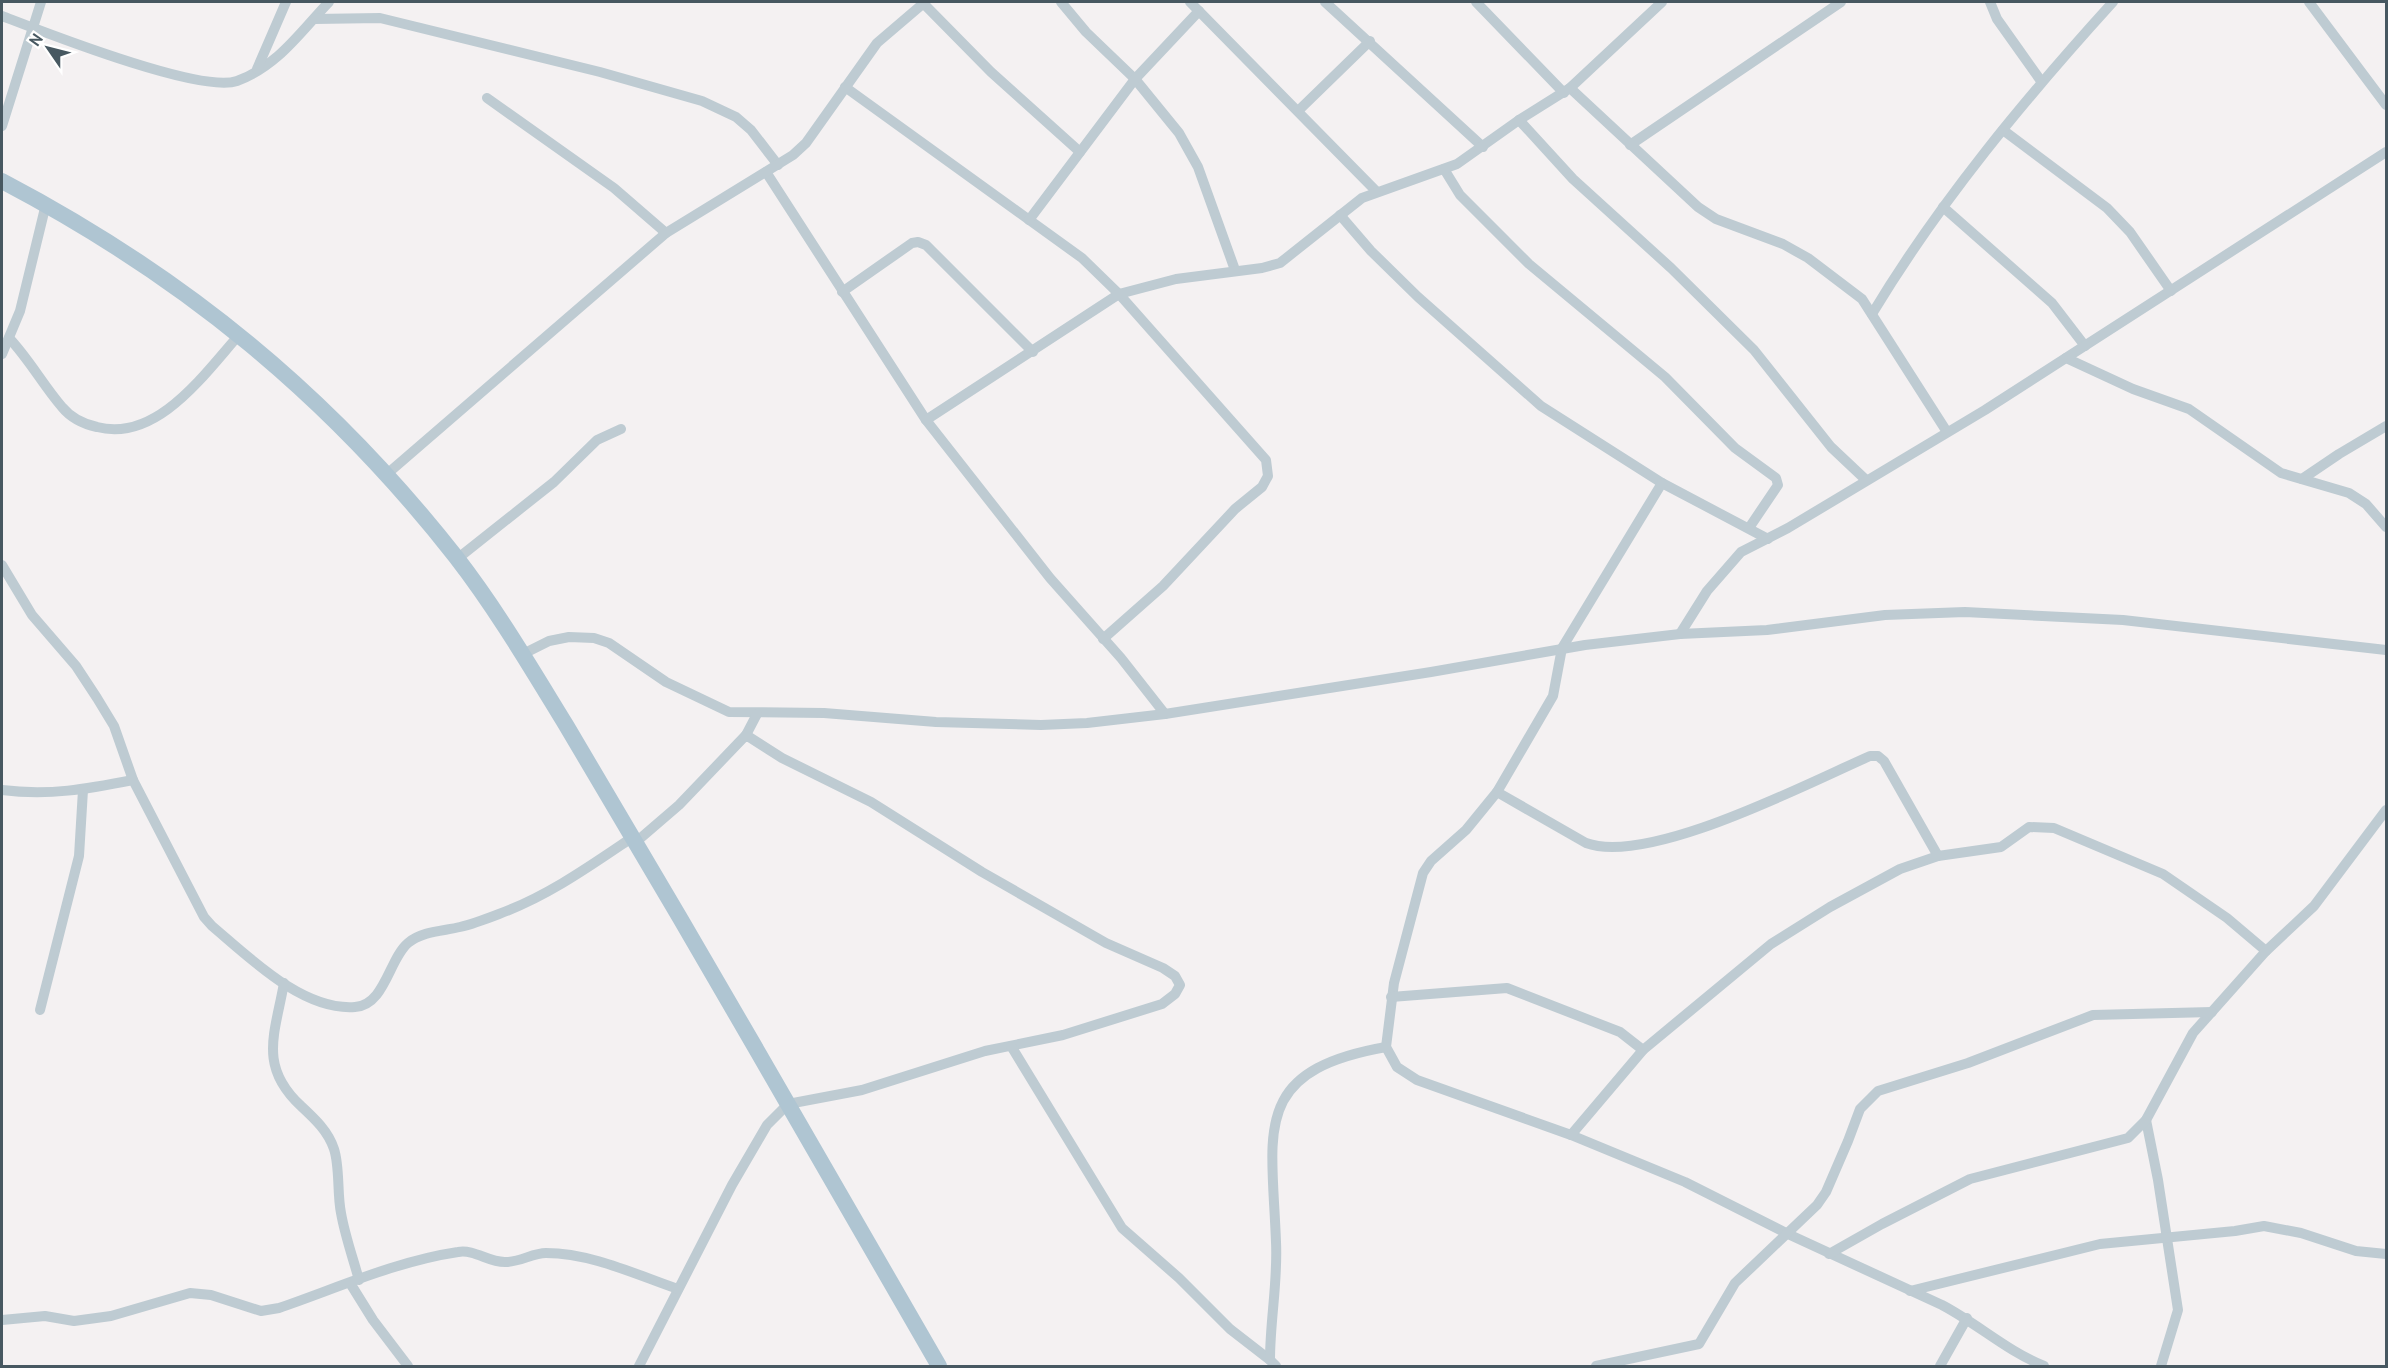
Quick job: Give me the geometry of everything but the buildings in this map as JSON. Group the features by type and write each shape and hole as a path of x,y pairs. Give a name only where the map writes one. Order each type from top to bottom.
{"main road":[{"path":"2,181 128,252 239,334 301,387 387,474 457,559 524,654 634,839 939,1366"}],"street":[{"path":"2,126 41,2"},
{"path":"257,69 286,2"},
{"path":"2,16 183,78 236,81 287,48 329,2"},
{"path":"387,474 666,233 778,165 806,143 876,44 924,2 990,72 1080,152"},
{"path":"1061,2 1086,32 1135,79 1179,133 1198,167 1235,270"},
{"path":"1191,2 1377,192"},
{"path":"1325,2 1484,147"},
{"path":"1476,2 1567,91 1698,207 1716,219 1783,244 1808,258 1862,299 1947,432"},
{"path":"926,420 1119,294 1176,279 1280,263 1362,198 1458,164 1519,120 1567,91 1662,2"},
{"path":"1630,145 1841,2"},
{"path":"1990,2 1997,19 2041,81"},
{"path":"1872,314 1905,258 1943,207 2041,81 2113,2"},
{"path":"2309,2 2386,105"},
{"path":"1029,220 1135,79 1199,11"},
{"path":"315,19 380,18 600,72 702,101 744,124 778,165"},
{"path":"1298,111 1370,41"},
{"path":"845,87 1082,258 1119,294 1251,441 1269,467 1268,476 1262,487 1235,509 1163,586 1103,639"},
{"path":"487,98 614,188 666,233"},
{"path":"1519,120 1573,179 1671,268 1754,350 1831,447 1866,480"},
{"path":"2003,130 2107,208 2130,232 2171,291"},
{"path":"1680,634 1707,591 1733,559 1750,546 1768,539 1947,432 2386,152"},
{"path":"1443,169 1460,195 1529,264 1665,377 1735,448 1776,478 1778,485 1749,528"},
{"path":"766,172 926,420 1050,578 1165,714"},
{"path":"2,354 20,311 46,204"},
{"path":"1943,207 2052,303 2085,346"},
{"path":"1340,215 1371,252 1418,297 1524,393 1553,415 1662,483 1768,539"},
{"path":"842,292 912,243 918,242 926,245 1033,352"},
{"path":"9,338 26,355 62,408 82,423 107,430 145,422 166,410 189,390 239,334"},
{"path":"2066,358 2133,389 2189,409 2281,473 2349,493 2366,504 2386,527"},
{"path":"2302,479 2386,426"},
{"path":"457,559 554,482 597,440 621,429"},
{"path":"1662,483 1562,648 1553,696 1497,792 1466,830 1436,856 1423,873 1391,997 1386,1047 1397,1067 1417,1080 1571,1135 1685,1182 1829,1254 1967,1318 2018,1355 2044,1366"},
{"path":"2,565 32,615 76,666 114,726 133,780 204,917 284,983 305,997 328,1005 357,1007 366,1005 373,999 408,943 419,936 462,927 538,898 634,839 679,806 746,735 757,714"},
{"path":"524,654 549,641 569,637 594,638 609,643 666,682 729,712 824,713 936,722 1041,725 1087,723 1165,714 1431,672 1562,648 1680,634 1767,630 1885,615 1965,612 2123,620 2386,650"},
{"path":"639,1366 705,1233 757,1141 775,1114 788,1104 862,1090 985,1051 1063,1035 1162,1004 1174,994 1180,985 1175,976 1163,968 1085,931 973,867 870,802 782,758 746,735"},
{"path":"1497,792 1586,843 1600,846 1640,845 1701,829 1870,756 1878,756 1884,761 1938,856"},
{"path":"2,790 35,794 83,790 133,780"},
{"path":"40,1010 80,856 83,790"},
{"path":"1829,1254 1970,1179 2113,1144 2128,1138 2146,1120 2181,1052 2212,1012 2266,951 2314,906 2386,810"},
{"path":"1571,1135 1643,1050 1771,944 1830,907 1900,869 1938,856 2001,847 2029,827 2054,828 2163,874 2227,918 2266,951"},
{"path":"284,983 273,1044 273,1066 289,1094 319,1123 336,1152 341,1215 355,1282 373,1320 408,1366"},
{"path":"1391,997 1507,988 1620,1032 1643,1050"},
{"path":"1596,1366 1700,1344 1735,1283 1805,1218 1826,1192 1860,1108 1878,1091 1968,1063 2093,1016 2212,1012"},
{"path":"1011,1046 1122,1228 1179,1278 1230,1329 1273,1363"},
{"path":"1273,1363 1276,1290 1271,1149 1273,1122 1284,1098 1302,1078 1355,1052 1386,1047"},
{"path":"2146,1120 2168,1238 2178,1310 2161,1366"},
{"path":"1910,1291 2100,1244 2264,1226 2301,1233 2356,1251 2386,1254"},
{"path":"2,1320 45,1316 74,1321 111,1316 190,1293 211,1295 261,1311 279,1308 355,1282 468,1251 496,1262 508,1262 544,1253 587,1259 678,1289"},
{"path":"1940,1366 1967,1318"}]}
